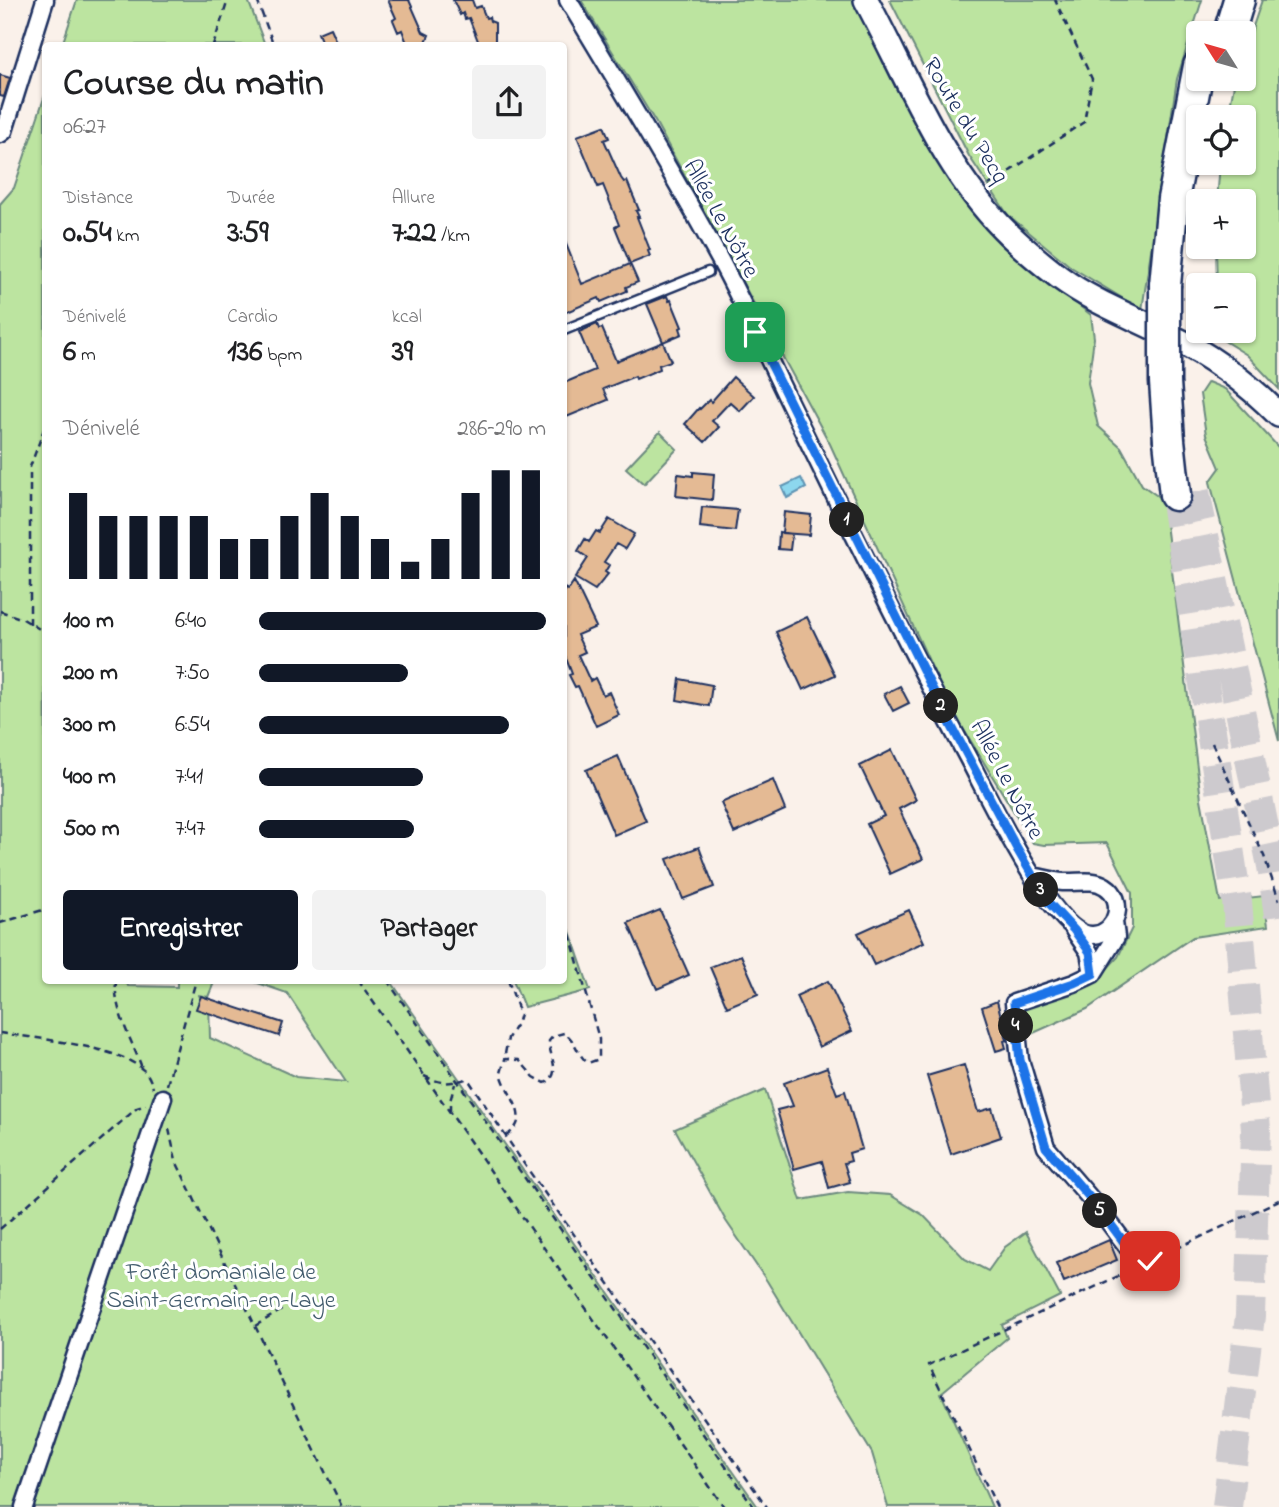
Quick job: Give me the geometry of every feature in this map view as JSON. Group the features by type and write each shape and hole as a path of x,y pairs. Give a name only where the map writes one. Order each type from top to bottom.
{"highway":[{"path":"1212,21 1218,0"},
{"path":"1233,21 1239,0"},
{"path":"1185,493 1164,334 1173,199 1194,91"},
{"path":"1179,439 1185,393 1185,284 1198,175"}],"main road":[{"name":"Route du Pecq","path":"866,0 944,149 974,194 996,220 1060,278 1097,301 1174,337 1213,361 1249,386 1279,415"}],"street":[{"path":"0,134 4,131 45,0"},
{"name":"Allée Le Nôtre","path":"568,0 720,261 935,695 1048,902 1090,952 1093,974"},
{"name":"Allée Le Nôtre","path":"1033,876 1060,882 1101,883 1109,888 1117,904 1114,922"},
{"path":"1074,930 1081,934 1096,935 1110,928 1114,922"},
{"path":"1114,922 1116,937 1093,974 1014,1003 1020,1060 1046,1147 1097,1206 1141,1265"},
{"path":"24,1507 159,1095"}],"lane":[{"path":"567,329 708,272"}],"path":[{"path":"214,42 228,0"},
{"path":"257,0 273,42"},
{"path":"974,194 1084,122 1092,79 1055,0"},
{"path":"30,624 30,467 42,435"},
{"path":"0,611 42,631"},
{"path":"1212,743 1264,856 1279,900"},
{"path":"0,923 42,910"},
{"path":"508,1058 519,1060 539,1081 545,1083 555,1075 550,1041 553,1036 564,1033 569,1036 583,1060 588,1063 599,1059 596,1027 567,924"},
{"path":"116,984 126,1028 142,1068 159,1095 176,1161 342,1507"},
{"path":"159,1095 195,984"},
{"path":"361,984 724,1507"},
{"path":"390,984 456,1083 754,1507"},
{"path":"508,1058 505,1054 508,1038 520,1014 509,984"},
{"path":"0,1033 85,1047 124,1058 142,1068"},
{"path":"506,1136 519,1125 519,1116 500,1073 501,1066 508,1058"},
{"path":"424,1075 446,1083 466,1079 470,1082 767,1507"},
{"path":"450,1112 450,1101 456,1083"},
{"path":"0,1229 136,1108 147,1104"},
{"path":"997,1507 929,1365 1279,1200"},
{"path":"255,1326 285,1308"}],"green space":[{"path":"77,0 248,0 264,42 63,42"},
{"path":"581,0 853,0 901,98 999,243 1091,315 1094,338 1088,383 1098,426 1121,447 1142,485 1163,500 1201,799 1220,901 1264,896 1268,926 1193,937 1087,1009 1029,1035 1024,1028 1024,1009 1092,985 1118,957 1132,928 1132,893 1107,843 1033,843 950,707 830,444 656,123"},
{"path":"890,0 1202,0 1195,21 1186,21 1186,51 1177,79 1142,310 1071,267 1008,215 969,156"},
{"path":"1262,0 1279,0 1279,389 1247,355 1228,343 1256,343 1256,273 1217,273 1216,259 1256,259 1256,189 1218,189 1219,175 1256,175 1256,105 1230,105 1233,91 1256,91 1255,21"},
{"name":"Forêt domaniale de Saint-Germain-en-Laye","path":"42,104 42,984 177,987 177,984 213,984 208,997 198,995 209,1000 210,1038 296,1077 346,1082 287,993 261,984 393,984 758,1507 0,1507 0,204 14,188"},
{"path":"1208,382 1225,389 1279,448 1279,741 1210,482 1220,468 1206,435 1200,394"},
{"path":"660,432 677,449 644,484 626,468"},
{"path":"567,923 590,990 524,1007 515,984 567,984"},
{"path":"765,1090 801,1200 848,1192 890,1195 923,1215 965,1259 988,1271 1005,1247 1026,1232 1060,1296 1002,1325 1007,1338 941,1393 992,1507 888,1507 872,1453 767,1281 726,1221 675,1129"}],"water":[{"path":"801,478 806,488 787,498 782,487"}],"building":[{"path":"388,0 409,0 423,32 429,35 426,42 406,42 402,30 398,32 393,20 396,18"},
{"path":"453,0 472,0 475,8 481,6 486,18 489,17 490,21 495,23 495,42 478,42 469,18 465,19 463,13 460,15"},
{"path":"330,28 336,42 321,42 318,33"},
{"path":"0,75 10,78 4,97 0,96"},
{"path":"604,126 609,138 604,140 621,178 624,182 627,181 639,210 636,211 637,217 650,250 650,256 630,264 615,227 619,225 603,185 598,187 577,136"},
{"path":"567,246 582,284 630,264 638,282 626,287 627,291 601,302 599,298 567,312"},
{"path":"667,296 682,327 682,334 663,342 647,304"},
{"path":"597,324 599,329 602,328 616,361 663,342 671,361 636,379 635,376 603,389 608,400 567,417 567,382 595,370 579,332"},
{"path":"733,377 754,396 740,411 730,402 712,421 719,427 705,442 685,424 699,408 709,400 711,402"},
{"path":"693,472 714,474 712,500 676,496 678,474 693,476"},
{"path":"702,507 738,510 735,531 700,527"},
{"path":"784,512 811,515 809,535 782,533"},
{"path":"609,519 634,534 625,549 616,544 604,562 609,565 605,572 608,574 595,590 575,578 588,558 578,551 585,539 589,542 596,531 600,533"},
{"path":"779,532 792,534 790,550 778,549"},
{"path":"574,581 596,627 577,635 585,652 578,655 590,681 595,678 603,695 609,692 619,715 596,726 578,686 575,687 569,675 572,674 567,661 568,590"},
{"path":"807,617 835,675 803,690 776,632"},
{"path":"680,679 712,685 709,706 677,700"},
{"path":"900,686 909,703 893,711 884,694"},
{"path":"892,750 916,800 899,809 923,859 890,874 867,824 884,816 860,766"},
{"path":"618,756 646,821 614,835 586,770"},
{"path":"773,780 785,810 734,833 721,803"},
{"path":"699,847 714,887 683,899 667,859"},
{"path":"660,910 689,975 657,989 628,923"},
{"path":"909,910 924,942 874,965 858,933"},
{"path":"741,955 758,994 727,1007 710,967"},
{"path":"828,981 852,1031 819,1047 796,996"},
{"path":"201,996 283,1023 279,1036 196,1009"},
{"path":"997,1001 1007,1040 1004,1041 1006,1048 996,1051 982,1007"},
{"path":"964,1065 978,1112 992,1108 1001,1137 951,1154 927,1076"},
{"path":"827,1067 837,1094 845,1091 862,1149 849,1153 851,1161 844,1163 850,1182 829,1188 822,1161 794,1169 777,1110 793,1106 784,1083"},
{"path":"1109,1240 1117,1260 1064,1282 1056,1263"}],"tunnel":[{"path":"1195,492 1272,866 1279,916"},
{"path":"1175,495 1237,901 1256,1130 1250,1316 1227,1507"}],"route":[{"path":"755,332 935,695 1017,849 1048,902 1090,952 1093,974 1014,1003 1020,1060 1046,1147 1097,1206 1141,1265 1150,1261"}]}
